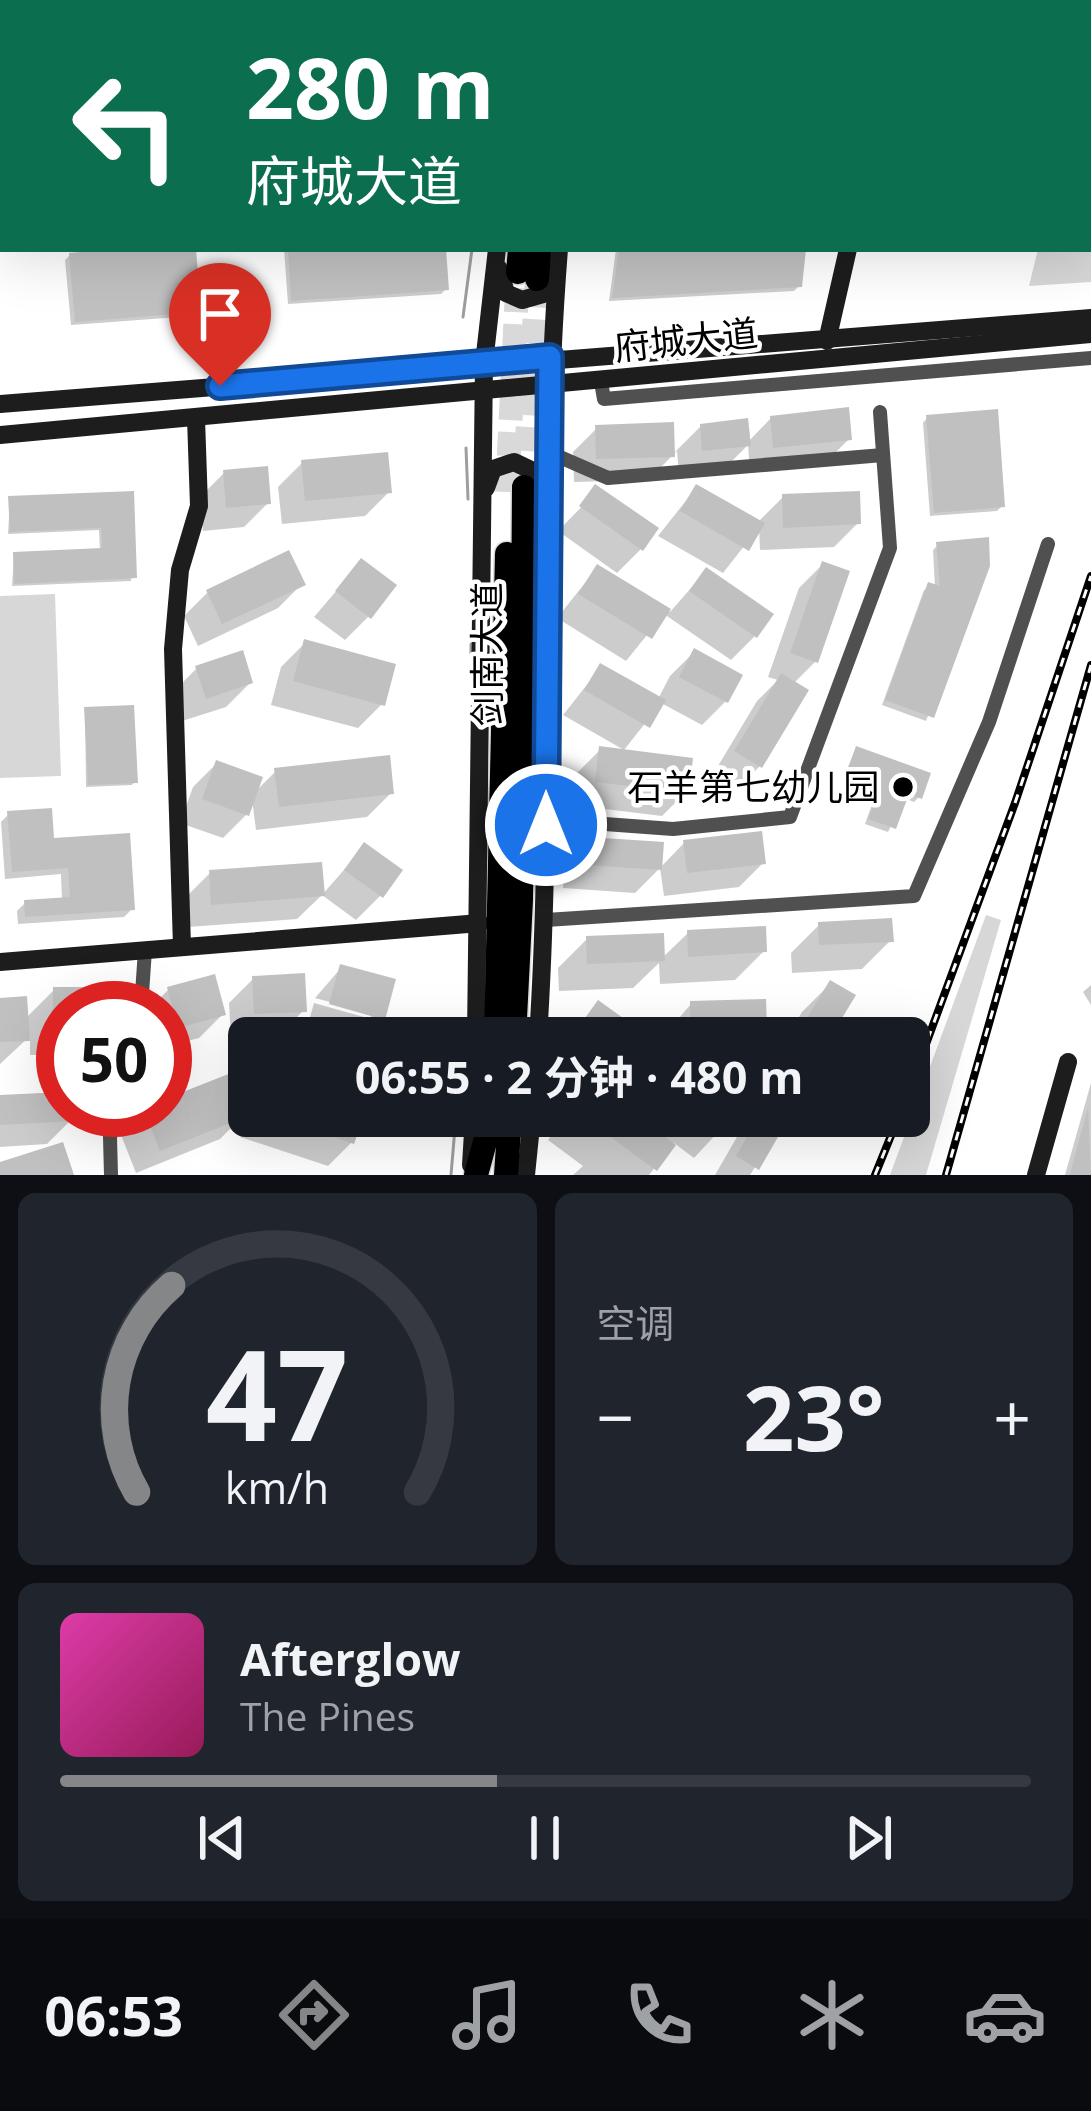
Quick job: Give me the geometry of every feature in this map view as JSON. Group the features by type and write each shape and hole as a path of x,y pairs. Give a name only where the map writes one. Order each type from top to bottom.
{"highway":[{"path":"514,260 552,252"},
{"name":"剑南大道","path":"497,1017 515,493"},
{"name":"剑南大道","path":"514,1017 515,493"},
{"path":"474,1175 494,1137"},
{"path":"488,1175 499,1137"},
{"path":"505,1137 506,1175"}],"main road":[{"path":"514,260 506,293 522,300 543,294 552,252"},
{"path":"477,1017 515,493 546,451 552,252"},
{"path":"827,341 847,252"},
{"path":"514,260 484,363 484,392 515,493 546,920 539,1017"},
{"name":"府城大道","path":"0,404 550,357 827,341 1091,318"},
{"name":"府城大道","path":"0,435 1091,334"},
{"path":"182,947 173,649 180,570 199,506 196,418"},
{"path":"0,962 480,923"},
{"path":"1036,1175 1068,1062"},
{"path":"473,1137 474,1175"},
{"path":"526,1175 530,1137"}],"street":[{"path":"601,382 604,399 1091,358"},
{"path":"591,823 673,829 790,817 890,548 880,412"},
{"path":"546,451 608,478 883,455"},
{"path":"546,920 914,896 989,722 1048,544"},
{"path":"143,981 145,950"},
{"path":"110,1137 111,1175"}],"shaded area":[{"path":"1037,252 1091,252 1091,282 1029,286"},
{"path":"55,594 61,776 0,778 0,596"},
{"path":"986,915 1001,920 926,1175 890,1175 904,1137 930,1137 930,1067"}],"building":[{"path":"196,252 201,312 75,322 69,253"},
{"path":"288,252 446,252 449,290 291,301"},
{"path":"619,252 806,252 802,287 612,298"},
{"path":"849,407 852,440 773,448 770,416"},
{"path":"998,409 1005,507 934,513 926,415"},
{"path":"748,418 751,446 702,451 700,424"},
{"path":"674,422 675,457 596,459 595,425"},
{"path":"388,452 392,493 305,501 301,460"},
{"path":"268,466 271,504 226,508 223,470"},
{"path":"595,484 659,528 643,551 579,506"},
{"path":"696,484 765,523 749,551 680,511"},
{"path":"134,491 137,578 14,584 13,552 102,548 101,528 10,532 8,496"},
{"path":"860,491 861,524 783,528 782,494"},
{"path":"989,537 990,566 934,718 885,700 928,582 940,586 936,542"},
{"path":"289,550 306,585 222,624 206,590"},
{"path":"361,558 397,585 371,619 335,591"},
{"path":"822,561 850,571 818,663 790,653"},
{"path":"597,564 671,609 652,639 578,594"},
{"path":"706,567 774,614 757,638 689,591"},
{"path":"304,639 396,664 385,706 293,681"},
{"path":"694,648 743,675 728,703 679,677"},
{"path":"243,650 253,683 206,699 195,666"},
{"path":"600,663 666,700 650,728 584,690"},
{"path":"781,673 809,690 762,768 734,751"},
{"path":"134,705 138,783 88,785 84,707"},
{"path":"599,746 693,758 689,793 595,782"},
{"name":"石羊第七幼儿园","path":"856,746 931,773 922,799 909,794 896,829 868,819 882,780 848,768"},
{"path":"390,755 394,794 279,807 274,768"},
{"path":"216,760 263,777 249,816 202,799"},
{"path":"52,808 54,838 130,833 135,910 25,917 24,900 70,897 68,868 12,872 7,811"},
{"path":"762,831 766,864 687,873 683,840"},
{"path":"588,837 664,842 662,870 586,865"},
{"path":"364,842 403,870 383,898 344,870"},
{"path":"322,862 325,896 211,905 209,870"},
{"path":"892,918 894,942 819,945 818,922"},
{"path":"766,926 767,952 688,957 687,930"},
{"path":"664,933 665,961 587,964 586,936"},
{"path":"340,964 396,979 386,1017 329,1004"},
{"path":"305,973 307,1012 254,1014 252,976"},
{"path":"215,974 226,1015 192,1024 189,981"},
{"path":"830,980 856,995 843,1017 808,1017"},
{"path":"27,996 30,1041 0,1042 0,998"},
{"path":"766,999 767,1017 690,1017 690,1001"},
{"path":"598,1000 622,1017 586,1017"},
{"path":"228,1074 228,1124 160,1151 155,1137 192,1137 192,1088"},
{"path":"36,1093 36,1123 0,1125 0,1095"},
{"path":"1088,1108 1091,1175 1070,1175 1079,1140"},
{"path":"611,1137 665,1137 676,1145 657,1171"},
{"path":"747,1137 778,1137 759,1170 736,1156"},
{"path":"63,1142 74,1175 0,1175 0,1162"}],"waterway":[{"path":"463,317 472,252"},
{"path":"466,448 468,499"},
{"path":"471,644 471,665"},
{"path":"451,1175 454,1137"}],"tunnel":[{"path":"507,492 518,272"},
{"path":"524,487 537,279"}],"railway":[{"path":"930,1033 1015,803 1091,576"},
{"path":"946,1175 1091,665"},
{"path":"875,1175 890,1137"}],"place":[{"name":"石羊第七幼儿园","path":"903,787"}],"route":[{"path":"220,386 550,357 546,825"}]}
